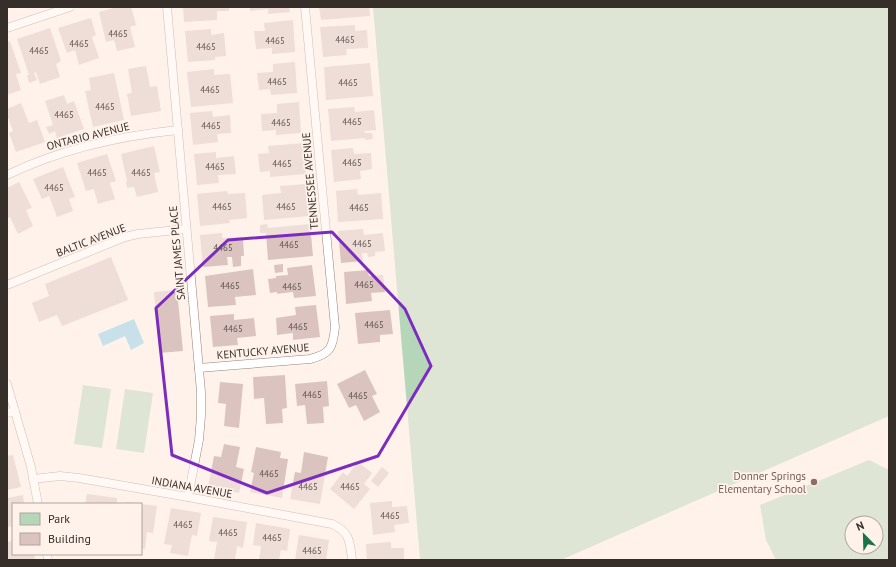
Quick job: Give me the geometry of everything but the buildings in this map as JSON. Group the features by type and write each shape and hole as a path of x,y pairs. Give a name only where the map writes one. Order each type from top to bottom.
{"lane":[{"path":"7,28 70,7"},
{"name":"SAINT JAMES PLACE","path":"167,7 199,368 201,416 199,440 188,497"},
{"name":"TENNESSEE AVENUE","path":"305,7 335,327 333,344 328,351"},
{"name":"ONTARIO AVENUE","path":"7,175 55,155 89,145 125,137 178,130"},
{"name":"BALTIC AVENUE","path":"7,285 125,237 138,234 186,229"},
{"name":"KENTUCKY AVENUE","path":"199,368 310,359 320,357 328,351"},
{"path":"7,384 11,412 31,466 38,503"},
{"name":"INDIANA AVENUE","path":"33,479 60,476 188,497 332,524 340,528 349,539 352,560"}],"highlighted area":[{"path":"332,232 405,309 431,366 378,456 267,493 172,455 156,308 228,240"}],"green space":[{"path":"373,7 889,7 889,416 561,560 420,560"},
{"path":"83,385 111,389 102,448 74,444"},
{"path":"125,389 153,393 144,453 116,449"},
{"path":"869,460 889,470 889,560 776,560 766,540 760,505"}],"water":[{"path":"134,319 144,343 131,350 125,336 103,346 98,334"}],"place":[{"name":"Donner Springs Elementary School","path":"814,482"}]}
